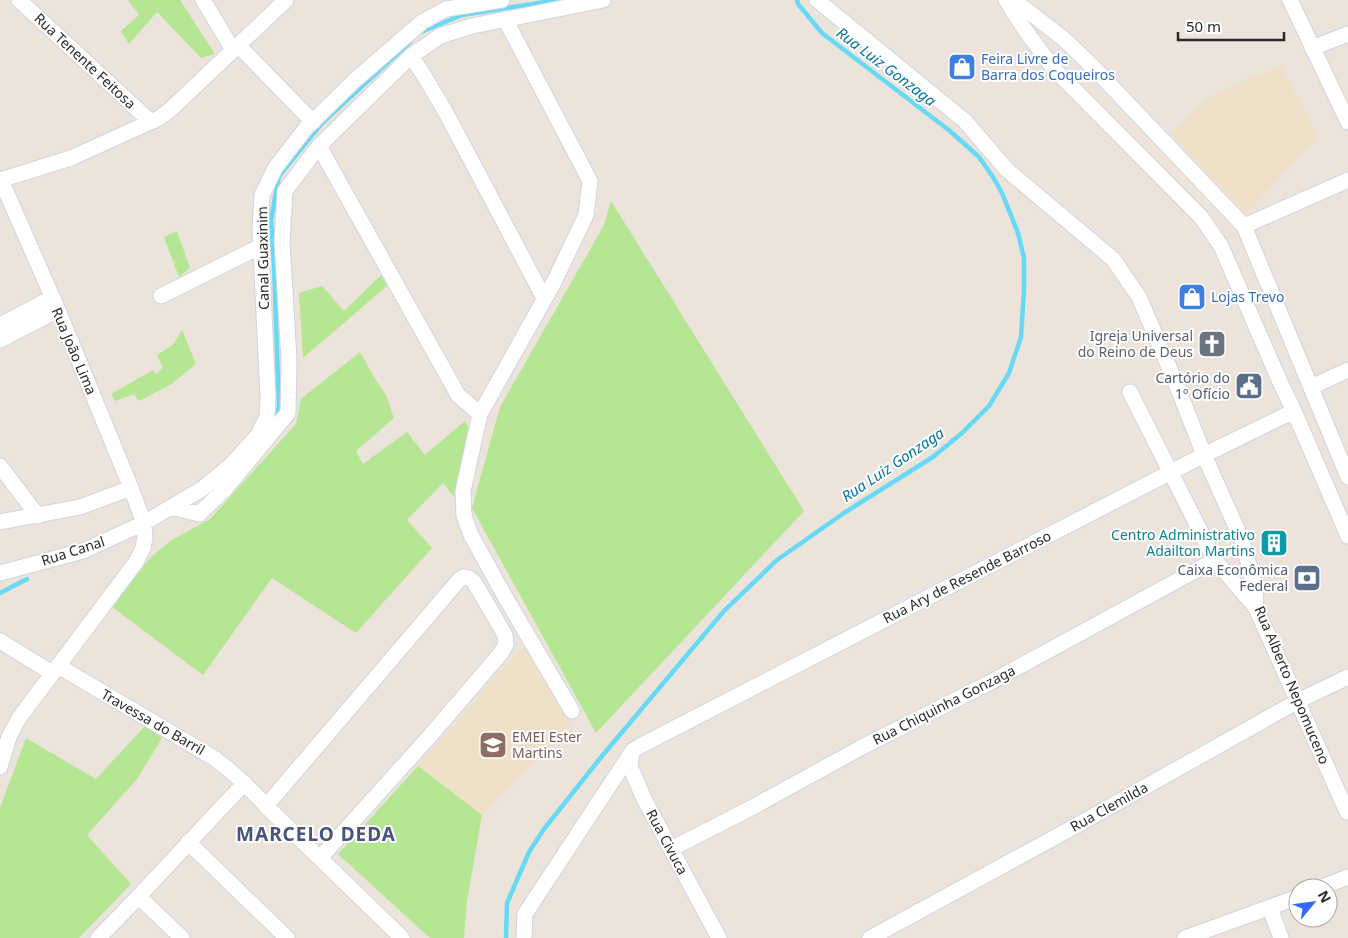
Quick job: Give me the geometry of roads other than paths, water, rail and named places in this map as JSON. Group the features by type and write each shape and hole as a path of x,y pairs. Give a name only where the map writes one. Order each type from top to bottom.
{"street":[{"name":"Rua Tenente Feitosa","path":"19,0 151,122"},
{"path":"203,0 236,47 312,122"},
{"path":"0,180 71,158 159,118 170,110 286,0"},
{"name":"Canal Guaxinim","path":"144,523 202,489 231,465 258,435 267,418 268,397 260,230 262,195 275,168 312,122 354,81 422,22 446,8 502,0"},
{"path":"171,507 199,514 226,488 288,414 289,360 282,241 286,191 319,146 411,56 440,36 472,26 603,0"},
{"name":"Rua Alberto Nepomuceno","path":"817,0 965,121 1007,170 1113,259 1139,297 1240,538 1250,568 1255,590 1256,608 1346,812"},
{"path":"1006,0 1054,70 1200,217 1221,246 1348,536"},
{"path":"1014,0 1045,23 1093,67 1244,226 1348,475"},
{"path":"1290,0 1348,122"},
{"path":"505,19 590,181 586,215 554,282 480,414 463,491 464,516 471,535 572,711"},
{"path":"1029,36 1045,23"},
{"path":"1312,48 1348,34"},
{"path":"411,56 445,111 544,298"},
{"path":"319,146 458,395 480,414"},
{"name":"Rua João Lima","path":"0,180 55,304 144,523"},
{"path":"1244,226 1348,180"},
{"path":"161,296 261,246"},
{"path":"0,325 55,304"},
{"path":"0,340 55,304"},
{"path":"1311,387 1348,370"},
{"path":"1130,392 1215,560 1256,608"},
{"name":"Rua Ary de Resende Barroso","path":"636,749 1170,472 1294,411"},
{"path":"0,466 38,516"},
{"path":"0,522 80,507 131,488"},
{"path":"0,767 9,737 19,718 136,562 143,548 145,537 144,523"},
{"name":"Rua Canal","path":"0,573 83,551 144,523"},
{"path":"266,806 459,580 483,556"},
{"name":"Rua Chiquinha Gonzaga","path":"671,849 864,746 989,683 1215,560"},
{"path":"464,577 474,582 505,636 506,644"},
{"path":"320,858 430,737 506,644 524,630"},
{"name":"Travessa do Barril","path":"0,641 214,758 245,783 266,806 402,938"},
{"name":"Rua Clemilda","path":"870,938 1072,828 1298,701 1348,677"},
{"path":"524,938 525,914 636,749"},
{"name":"Rua Civuca","path":"636,749 630,766 644,799 719,938"},
{"path":"98,938 139,897 188,842 245,783"},
{"path":"188,842 287,938"},
{"path":"139,897 182,938"},
{"path":"1185,938 1288,901"},
{"path":"1270,908 1281,938"}],"waterway":[{"path":"421,32 462,15 558,0"},
{"name":"Rua Luiz Gonzaga","path":"506,938 507,903 529,852 544,829 602,756 724,611 777,560 844,513 933,457 962,433 989,406 1009,373 1021,337 1024,258 1018,233 1002,193 993,177 979,157 950,131 822,33 798,4 797,0"},
{"path":"273,421 279,408 271,220 279,176 322,123 410,42"},
{"path":"0,593 27,579"}],"place":[{"name":"Feira Livre de Barra dos Coqueiros","path":"962,67"},
{"name":"Lojas Trevo","path":"1192,297"},
{"name":"Igreja Universal do Reino de Deus","path":"1212,344"},
{"name":"Cartório do 1º Ofício","path":"1249,386"},
{"name":"Centro Administrativo Adailton Martins","path":"1274,543"},
{"name":"Caixa Econômica Federal","path":"1307,578"},
{"name":"EMEI Ester Martins","path":"493,745"}],"district":[{"name":"MARCELO DEDA","path":"316,834"}]}
